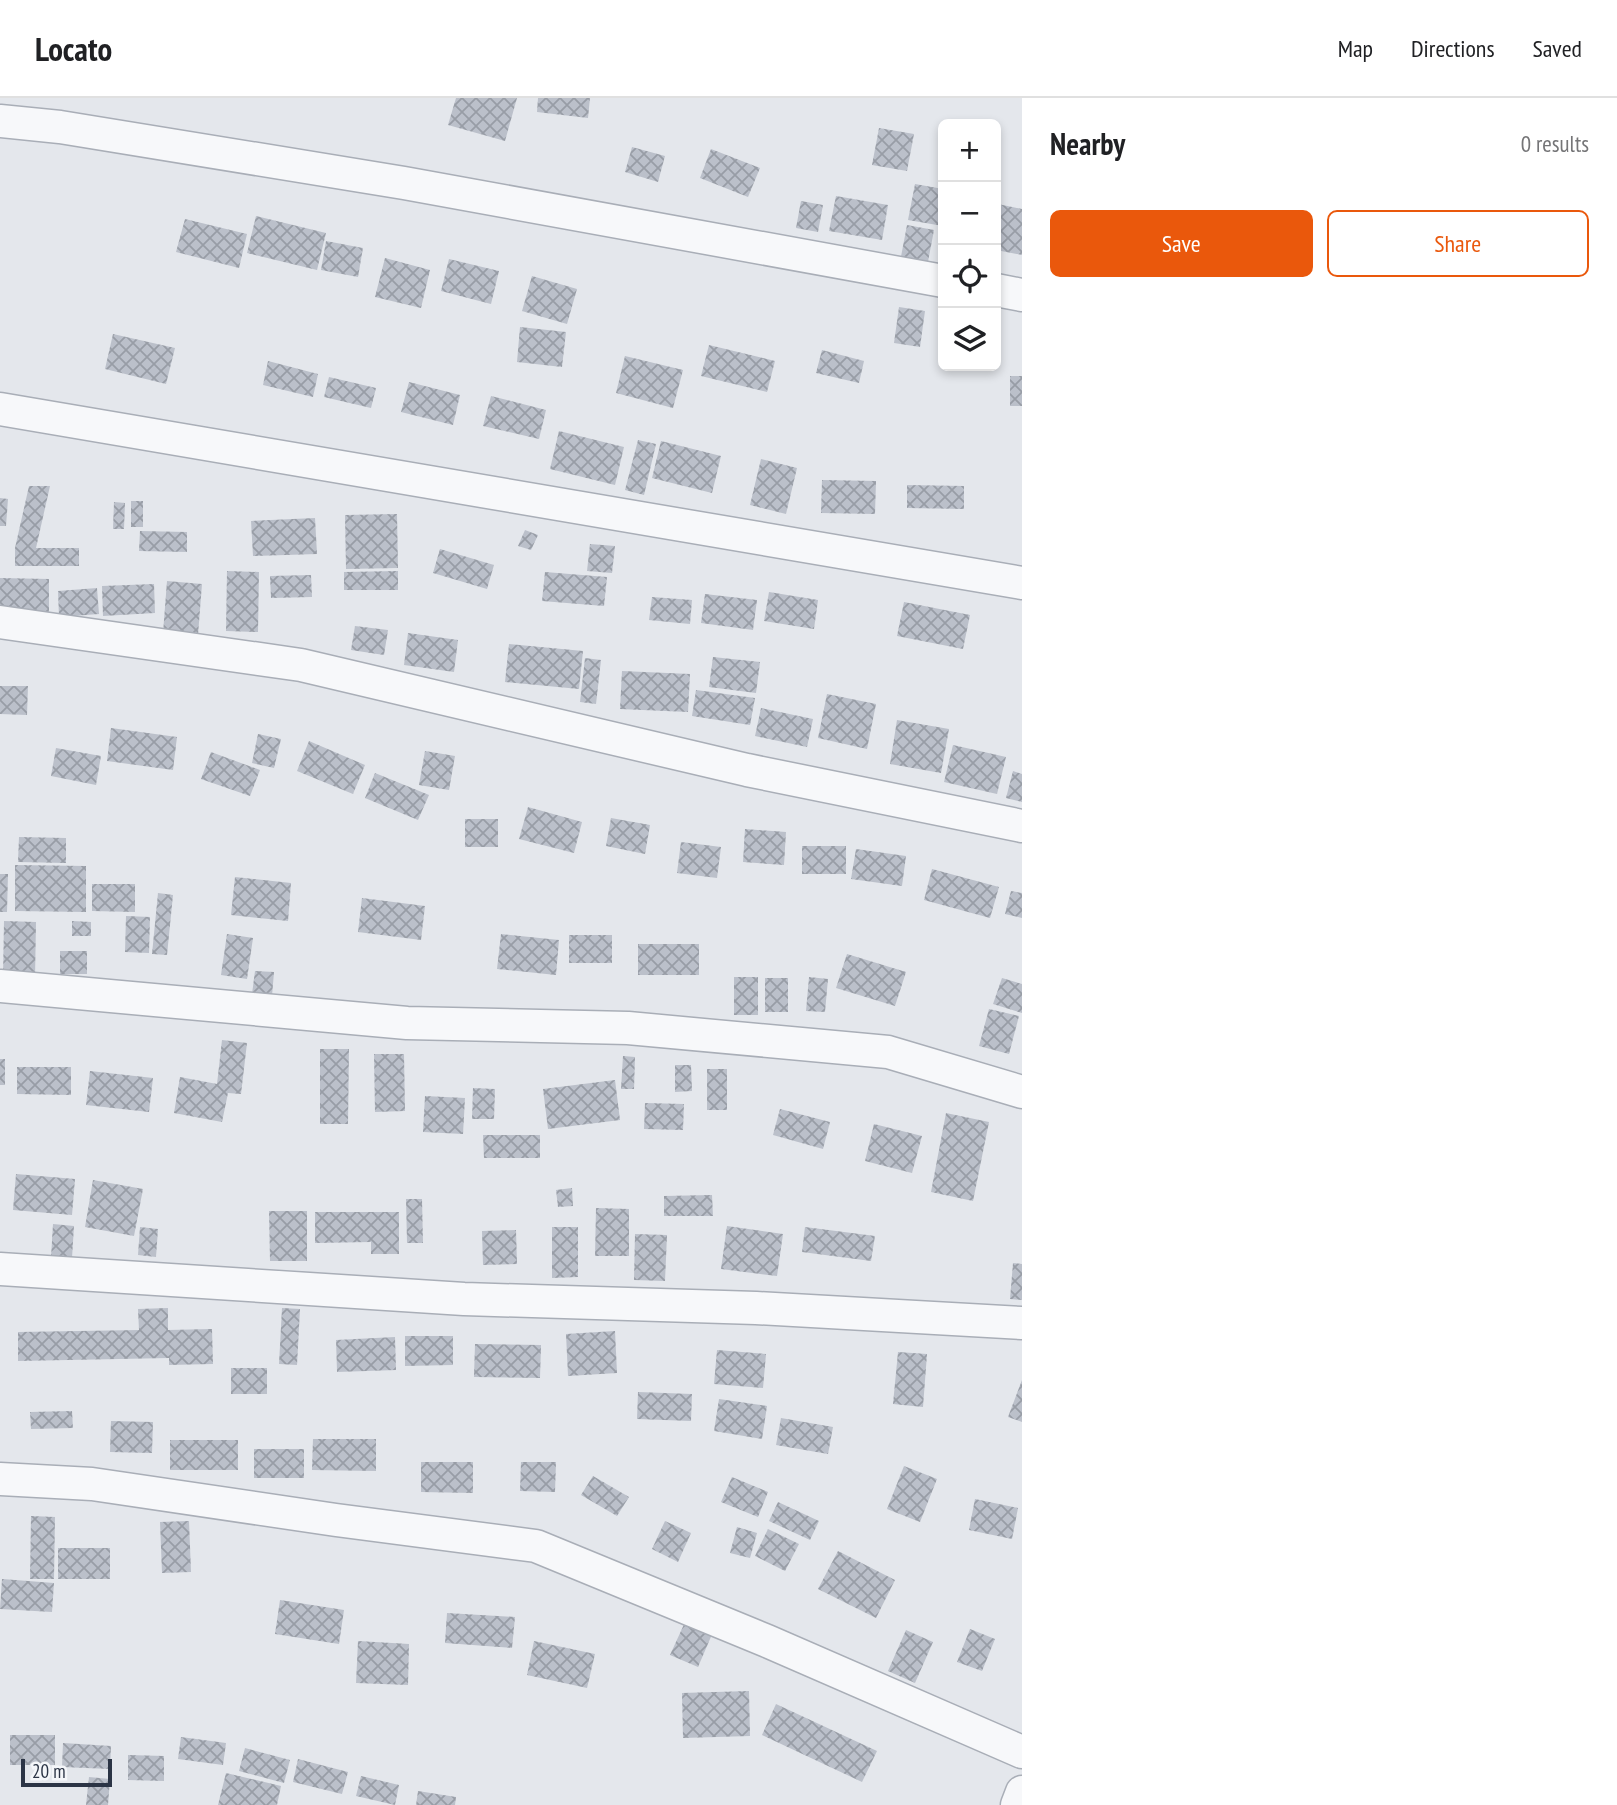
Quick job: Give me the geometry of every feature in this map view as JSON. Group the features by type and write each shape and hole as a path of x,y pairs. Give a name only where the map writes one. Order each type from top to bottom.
{"street":[{"path":"0,121 60,127 404,183 938,280"},
{"path":"1001,291 1022,295"},
{"path":"0,409 1022,583"},
{"path":"0,622 301,665 747,770 1022,826"},
{"path":"0,986 407,1023 628,1028 888,1052 1022,1092"},
{"path":"0,1269 464,1299 756,1308 1022,1323"},
{"path":"0,1479 92,1484 536,1546 767,1640 1022,1752"},
{"path":"1017,1805 1022,1792"}],"building":[{"path":"456,98 517,98 505,141 448,125"},
{"path":"538,98 590,98 588,118 537,112"},
{"path":"879,128 914,134 907,171 872,165"},
{"path":"632,147 665,156 658,182 625,172"},
{"path":"711,149 760,168 748,197 700,178"},
{"path":"915,184 938,188 938,225 908,220"},
{"path":"836,196 888,205 882,240 829,231"},
{"path":"801,201 823,205 818,232 796,228"},
{"path":"1001,205 1022,209 1022,255 1001,251"},
{"path":"256,216 326,233 317,270 247,253"},
{"path":"185,219 247,234 239,268 176,252"},
{"path":"907,225 934,230 927,267 900,262"},
{"path":"326,241 363,248 358,277 321,270"},
{"path":"385,258 430,270 421,308 375,297"},
{"path":"449,259 499,271 491,304 441,291"},
{"path":"532,276 577,289 567,324 522,311"},
{"path":"899,307 925,311 920,347 894,343"},
{"path":"520,327 566,332 562,367 517,362"},
{"path":"113,334 175,348 166,384 105,369"},
{"path":"709,345 775,361 767,392 701,376"},
{"path":"822,350 864,361 859,383 816,373"},
{"path":"625,356 683,370 673,408 616,393"},
{"path":"268,361 318,374 313,397 263,385"},
{"path":"1010,376 1022,376 1022,406 1010,406"},
{"path":"329,377 376,388 371,408 324,397"},
{"path":"409,382 460,395 453,425 401,412"},
{"path":"491,396 546,410 539,439 483,426"},
{"path":"559,431 624,447 615,485 550,469"},
{"path":"638,440 656,444 644,495 625,490"},
{"path":"661,441 721,456 712,493 652,478"},
{"path":"761,459 797,468 786,514 750,505"},
{"path":"822,480 876,481 875,514 821,513"},
{"path":"907,485 964,486 964,509 907,508"},
{"path":"29,486 50,486 36,548 79,548 79,566 15,566 15,548"},
{"path":"0,498 8,499 6,526 0,526"},
{"path":"131,501 143,501 143,527 131,527"},
{"path":"114,502 125,503 124,529 113,529"},
{"path":"397,514 398,568 346,569 345,515"},
{"path":"315,518 317,554 253,556 251,521"},
{"path":"525,530 538,535 531,550 518,546"},
{"path":"140,531 187,532 187,552 139,551"},
{"path":"590,544 615,546 612,573 587,571"},
{"path":"440,549 494,565 487,589 433,573"},
{"path":"227,571 259,572 258,632 226,631"},
{"path":"398,571 398,590 344,590 344,572"},
{"path":"545,572 607,577 604,606 542,601"},
{"path":"311,575 312,597 271,598 270,576"},
{"path":"0,578 49,579 49,613 0,612"},
{"path":"167,581 202,584 198,635 163,633"},
{"path":"154,584 155,613 103,616 102,586"},
{"path":"97,588 99,614 59,617 58,591"},
{"path":"769,592 818,600 814,629 764,621"},
{"path":"705,594 757,600 753,630 701,623"},
{"path":"652,597 692,600 690,624 649,620"},
{"path":"904,602 970,615 963,649 897,636"},
{"path":"355,626 388,630 384,655 351,650"},
{"path":"408,633 458,640 454,672 404,665"},
{"path":"509,644 583,651 579,689 505,682"},
{"path":"713,657 760,662 756,693 709,687"},
{"path":"585,658 601,660 596,704 580,702"},
{"path":"622,671 690,674 688,712 620,709"},
{"path":"0,686 28,686 27,715 0,714"},
{"path":"696,690 755,698 750,725 692,716"},
{"path":"827,694 876,704 867,749 818,738"},
{"path":"761,708 813,719 807,747 755,736"},
{"path":"897,720 949,729 941,773 890,764"},
{"path":"111,728 177,737 173,770 107,761"},
{"path":"258,734 281,739 274,768 252,763"},
{"path":"309,741 365,765 353,794 297,771"},
{"path":"953,745 1006,757 997,794 944,782"},
{"path":"56,748 101,756 96,785 51,776"},
{"path":"425,751 455,756 449,790 419,785"},
{"path":"211,752 260,770 250,796 201,779"},
{"path":"1013,771 1022,774 1022,802 1006,798"},
{"path":"375,773 429,795 418,820 365,798"},
{"path":"528,807 582,822 574,853 519,839"},
{"path":"611,818 650,825 645,854 606,846"},
{"path":"465,819 498,819 498,847 465,847"},
{"path":"745,829 786,832 784,865 743,862"},
{"path":"19,837 66,838 66,863 18,862"},
{"path":"681,842 721,847 717,878 677,873"},
{"path":"802,846 846,846 846,874 802,874"},
{"path":"856,849 906,856 902,886 851,879"},
{"path":"15,865 86,866 86,912 15,911"},
{"path":"932,869 999,887 990,918 924,900"},
{"path":"0,874 8,874 7,912 0,912"},
{"path":"235,877 291,883 288,921 231,915"},
{"path":"92,884 135,884 135,912 92,911"},
{"path":"1011,891 1022,893 1022,918 1005,914"},
{"path":"158,893 173,895 167,955 152,954"},
{"path":"362,898 425,906 421,940 358,932"},
{"path":"126,916 150,917 149,953 125,952"},
{"path":"4,921 36,922 35,978 3,978"},
{"path":"72,921 91,922 91,936 72,936"},
{"path":"227,934 253,938 247,979 221,975"},
{"path":"501,934 559,940 556,975 497,969"},
{"path":"569,935 612,935 612,963 569,963"},
{"path":"638,944 699,944 699,975 638,975"},
{"path":"60,951 87,951 87,974 60,974"},
{"path":"847,954 906,972 895,1006 836,988"},
{"path":"255,971 274,972 272,996 252,994"},
{"path":"734,977 758,977 758,1015 734,1015"},
{"path":"809,977 828,979 825,1012 806,1011"},
{"path":"765,978 788,978 788,1012 765,1012"},
{"path":"1002,978 1022,984 1022,1013 993,1004"},
{"path":"989,1009 1019,1016 1009,1054 979,1046"},
{"path":"222,1040 247,1043 241,1094 228,1093 222,1122 174,1113 180,1077 217,1084"},
{"path":"320,1049 349,1049 348,1124 320,1124"},
{"path":"374,1054 404,1054 405,1111 375,1112"},
{"path":"623,1056 635,1057 634,1089 621,1089"},
{"path":"0,1059 5,1059 5,1085 0,1085"},
{"path":"675,1065 691,1065 692,1091 675,1092"},
{"path":"17,1067 71,1067 71,1095 17,1094"},
{"path":"707,1069 727,1069 727,1110 707,1110"},
{"path":"90,1071 153,1078 149,1112 86,1105"},
{"path":"615,1080 620,1120 548,1129 543,1089"},
{"path":"473,1088 495,1089 494,1119 472,1119"},
{"path":"425,1096 465,1098 463,1134 423,1132"},
{"path":"645,1103 684,1104 683,1130 644,1129"},
{"path":"780,1109 830,1122 823,1149 773,1135"},
{"path":"946,1113 989,1122 973,1201 931,1192"},
{"path":"874,1124 922,1136 912,1173 865,1161"},
{"path":"483,1135 540,1135 540,1158 484,1158"},
{"path":"16,1174 75,1179 72,1215 13,1210"},
{"path":"93,1180 143,1189 134,1236 85,1227"},
{"path":"572,1188 573,1206 558,1207 556,1190"},
{"path":"712,1195 713,1216 664,1216 664,1196"},
{"path":"406,1199 422,1199 423,1243 407,1243"},
{"path":"596,1208 629,1209 629,1256 595,1256"},
{"path":"269,1211 307,1211 307,1261 270,1261"},
{"path":"315,1212 399,1212 399,1254 371,1254 371,1242 315,1243"},
{"path":"53,1224 74,1226 72,1258 51,1257"},
{"path":"727,1226 783,1234 777,1276 721,1269"},
{"path":"140,1227 158,1229 156,1257 138,1255"},
{"path":"552,1227 578,1227 578,1277 552,1278"},
{"path":"805,1227 875,1236 871,1261 802,1252"},
{"path":"516,1230 517,1264 483,1265 482,1231"},
{"path":"635,1234 667,1235 665,1281 634,1280"},
{"path":"1013,1263 1022,1264 1022,1300 1010,1299"},
{"path":"168,1308 168,1330 212,1329 213,1364 169,1365 169,1358 18,1361 18,1332 139,1330 138,1309"},
{"path":"282,1308 300,1309 297,1365 279,1364"},
{"path":"615,1331 617,1373 568,1376 566,1334"},
{"path":"405,1336 453,1336 453,1365 405,1366"},
{"path":"395,1337 396,1370 337,1372 336,1340"},
{"path":"475,1344 541,1345 540,1378 474,1377"},
{"path":"717,1350 766,1354 763,1388 714,1384"},
{"path":"898,1352 927,1354 923,1407 893,1404"},
{"path":"231,1368 267,1368 267,1394 231,1394"},
{"path":"1022,1380 1022,1422 1008,1417"},
{"path":"638,1392 692,1394 691,1421 637,1419"},
{"path":"719,1399 767,1406 762,1439 714,1431"},
{"path":"72,1411 73,1428 31,1429 30,1412"},
{"path":"781,1418 833,1427 828,1454 776,1445"},
{"path":"111,1421 153,1422 152,1453 110,1452"},
{"path":"313,1439 376,1439 376,1471 312,1470"},
{"path":"170,1440 238,1440 238,1470 170,1470"},
{"path":"254,1449 304,1449 304,1478 254,1478"},
{"path":"421,1462 473,1462 473,1493 421,1492"},
{"path":"521,1462 556,1462 555,1492 520,1491"},
{"path":"904,1466 937,1479 920,1522 887,1509"},
{"path":"593,1476 629,1497 617,1516 581,1495"},
{"path":"732,1477 768,1492 758,1517 721,1502"},
{"path":"975,1499 1018,1508 1012,1539 969,1530"},
{"path":"778,1502 819,1521 810,1540 769,1521"},
{"path":"31,1516 55,1517 54,1579 30,1579"},
{"path":"189,1521 191,1572 162,1573 160,1522"},
{"path":"665,1521 691,1533 678,1562 652,1549"},
{"path":"737,1527 757,1533 750,1558 730,1553"},
{"path":"768,1529 799,1544 785,1571 755,1556"},
{"path":"58,1548 110,1548 110,1579 58,1579"},
{"path":"838,1551 895,1580 876,1618 818,1589"},
{"path":"2,1579 54,1583 52,1612 0,1609"},
{"path":"280,1600 344,1610 339,1644 275,1634"},
{"path":"447,1613 515,1617 512,1648 445,1643"},
{"path":"686,1620 713,1632 698,1667 670,1655"},
{"path":"970,1629 995,1639 982,1671 957,1662"},
{"path":"906,1630 933,1642 915,1683 888,1671"},
{"path":"358,1641 409,1644 408,1685 356,1683"},
{"path":"534,1641 595,1654 587,1688 527,1675"},
{"path":"749,1691 750,1736 683,1738 682,1693"},
{"path":"776,1704 877,1751 862,1782 762,1735"},
{"path":"10,1735 55,1735 55,1765 10,1765"},
{"path":"181,1737 226,1743 223,1765 178,1759"},
{"path":"63,1743 111,1746 110,1769 62,1767"},
{"path":"245,1748 290,1760 284,1783 239,1771"},
{"path":"128,1755 164,1756 164,1781 128,1780"},
{"path":"298,1759 348,1772 342,1794 293,1782"},
{"path":"226,1773 281,1786 277,1805 218,1805"},
{"path":"361,1776 399,1785 395,1805 356,1796"},
{"path":"89,1777 110,1779 108,1805 86,1805"},
{"path":"418,1791 456,1797 455,1805 416,1805"}]}
